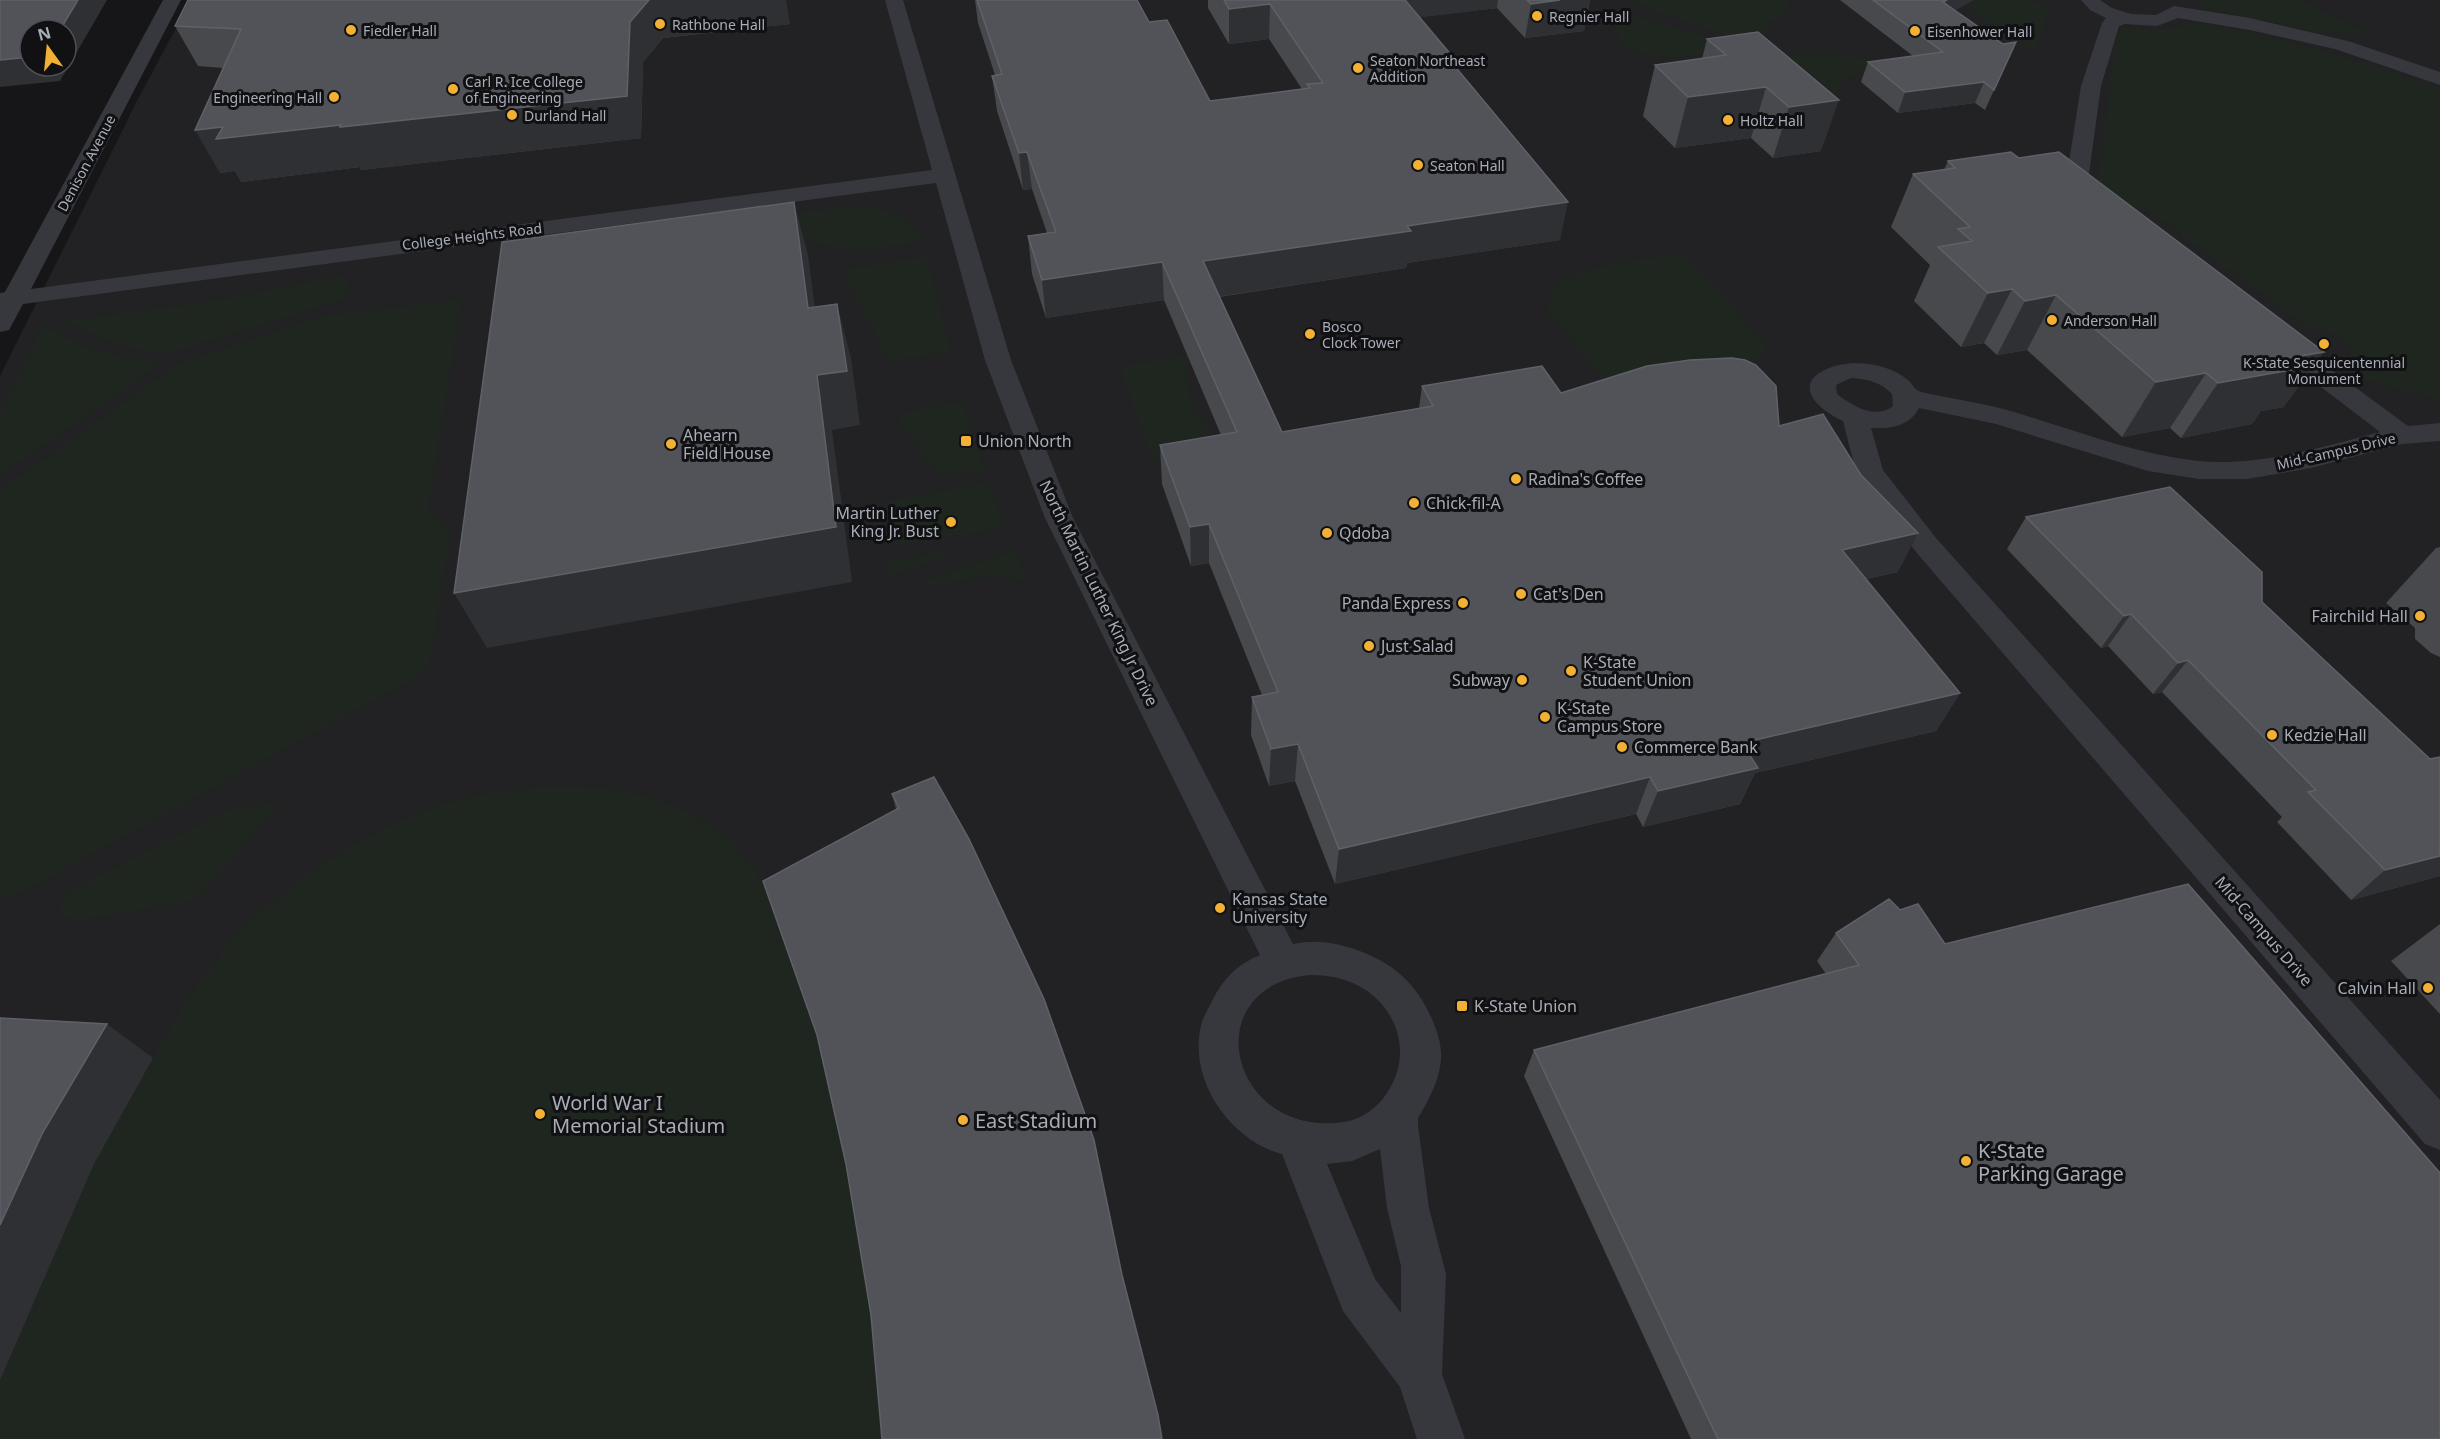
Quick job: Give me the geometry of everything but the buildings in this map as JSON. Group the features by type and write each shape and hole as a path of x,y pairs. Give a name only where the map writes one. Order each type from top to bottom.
{"street":[{"name":"Denison Avenue","path":"0,325 7,299 172,0"},
{"name":"North Martin Luther King Jr Drive","path":"894,0 998,360 1059,518 1283,962"},
{"path":"2090,0 2099,9 2123,18 2157,20 2172,16 2170,6 2250,24 2341,45 2440,79"},
{"path":"2110,217 2091,202 2077,181 2091,83 2111,23 2123,18"},
{"name":"College Heights Road","path":"7,299 944,175"},
{"name":"Mid-Campus Drive","path":"2261,330 2402,435"},
{"name":"Mid-Campus Drive","path":"1908,397 1908,405 1904,412 1895,418 1876,420 1855,417 1842,412 1825,397 1822,389 1823,381 1829,375 1851,370 1880,375 1893,381 1908,397 2001,417 2148,462 2199,470 2247,470 2266,467 2311,459 2402,435"},
{"name":"Mid-Campus Drive","path":"1855,417 1870,472 1926,545 2440,1130"},
{"path":"2402,435 2440,432"},
{"path":"1311,958 1338,960 1364,969 1387,985 1406,1006 1417,1030 1421,1057 1416,1083 1397,1116 1357,1139 1328,1144 1297,1141 1269,1130 1245,1113 1228,1089 1219,1063 1218,1037 1224,1012 1239,990 1259,973 1283,962 1311,958"},
{"path":"1397,1116 1408,1208 1424,1273 1419,1374"},
{"path":"1297,1141 1359,1295 1419,1374 1441,1439"}],"shaded area":[{"name":"Kansas State University","path":"191,0 2440,0 2440,1439 0,1439 0,376 137,101"},
{"path":"1632,0 1791,0 1781,21 1771,20 1766,33 1762,36 1730,34 1728,36 1658,13"},
{"path":"1957,0 2029,0 2047,6 2050,9 2035,52 2032,52"},
{"path":"2203,0 2300,0 2373,35 2312,31 2208,9 2196,2"},
{"path":"1628,14 1744,47 1740,50 1693,56 1661,57 1645,54 1618,41 1616,18"},
{"path":"2192,24 2209,25 2305,46 2440,88 2440,400 2362,378 2319,357 2349,361 2349,356 2353,352 2350,345 2339,336 2304,325 2145,208 2125,213 2101,189 2098,178 2117,33 2125,28 2165,29"},
{"path":"1794,53 1857,57 1879,64 1886,69 1857,74 1845,80 1838,93 1832,94 1790,58"},
{"path":"846,207 875,208 893,213 901,217 915,231 920,230 922,242 856,251 795,238 794,213"},
{"path":"1684,254 1762,339 1767,347 1763,358 1744,365 1604,382 1546,308 1557,287 1567,279 1598,267"},
{"path":"927,257 951,352 897,360 887,359 843,272 844,269"},
{"path":"348,275 346,299 179,350 149,352 111,342 65,321 207,302"},
{"path":"462,299 428,508 451,531 430,661 419,676 29,888 0,900 0,490 178,364 323,316"},
{"path":"46,327 82,346 116,356 161,362 142,378 0,475 0,415 39,334"},
{"path":"1191,354 1187,380 1192,405 1205,427 1223,447 1167,463 1161,462 1149,451 1122,375 1124,367"},
{"path":"954,403 963,404 984,470 941,476 898,418 904,413"},
{"path":"986,483 993,493 1002,524 998,529 883,547 882,531 888,501"},
{"path":"1014,551 1028,581 989,578 925,587 924,582 932,578"},
{"path":"949,552 945,557 888,577 884,563"},
{"name":"World War I Memorial Stadium","path":"549,786 615,790 657,799 697,817 737,847 768,893 1126,1302 1161,1439 0,1439 0,1049 153,1058 190,997 221,954 254,919 306,876 365,839 425,811 478,795"},
{"path":"280,803 197,900 76,921 59,914 63,897 101,874 229,809"}],"place":[{"name":"Regnier Hall","path":"1537,16"},
{"name":"Rathbone Hall","path":"660,24"},
{"name":"Fiedler Hall","path":"351,30"},
{"name":"Eisenhower Hall","path":"1915,31"},
{"name":"Seaton Northeast Addition","path":"1358,68"},
{"name":"Carl R. Ice College of Engineering","path":"453,89"},
{"name":"Engineering Hall","path":"334,97"},
{"name":"Durland Hall","path":"512,115"},
{"name":"Holtz Hall","path":"1728,120"},
{"name":"Seaton Hall","path":"1418,165"},
{"name":"Anderson Hall","path":"2052,320"},
{"name":"Bosco Clock Tower","path":"1310,334"},
{"name":"K-State Sesquicentennial Monument","path":"2324,344"},
{"name":"Union North","path":"966,441"},
{"name":"Ahearn Field House","path":"671,444"},
{"name":"Radina's Coffee","path":"1516,479"},
{"name":"Chick-fil-A","path":"1414,503"},
{"name":"Martin Luther King Jr. Bust","path":"951,522"},
{"name":"Qdoba","path":"1327,533"},
{"name":"Cat's Den","path":"1521,594"},
{"name":"Panda Express","path":"1463,603"},
{"name":"Fairchild Hall","path":"2420,616"},
{"name":"Just Salad","path":"1369,646"},
{"name":"K-State Student Union","path":"1571,671"},
{"name":"Subway","path":"1522,680"},
{"name":"K-State Campus Store","path":"1545,717"},
{"name":"Kedzie Hall","path":"2272,735"},
{"name":"Commerce Bank","path":"1622,747"},
{"name":"Kansas State University","path":"1220,908"},
{"name":"Calvin Hall","path":"2428,988"},
{"name":"K-State Union","path":"1462,1006"},
{"name":"World War I Memorial Stadium","path":"540,1114"},
{"name":"East Stadium","path":"963,1120"},
{"name":"K-State Parking Garage","path":"1966,1161"}]}
